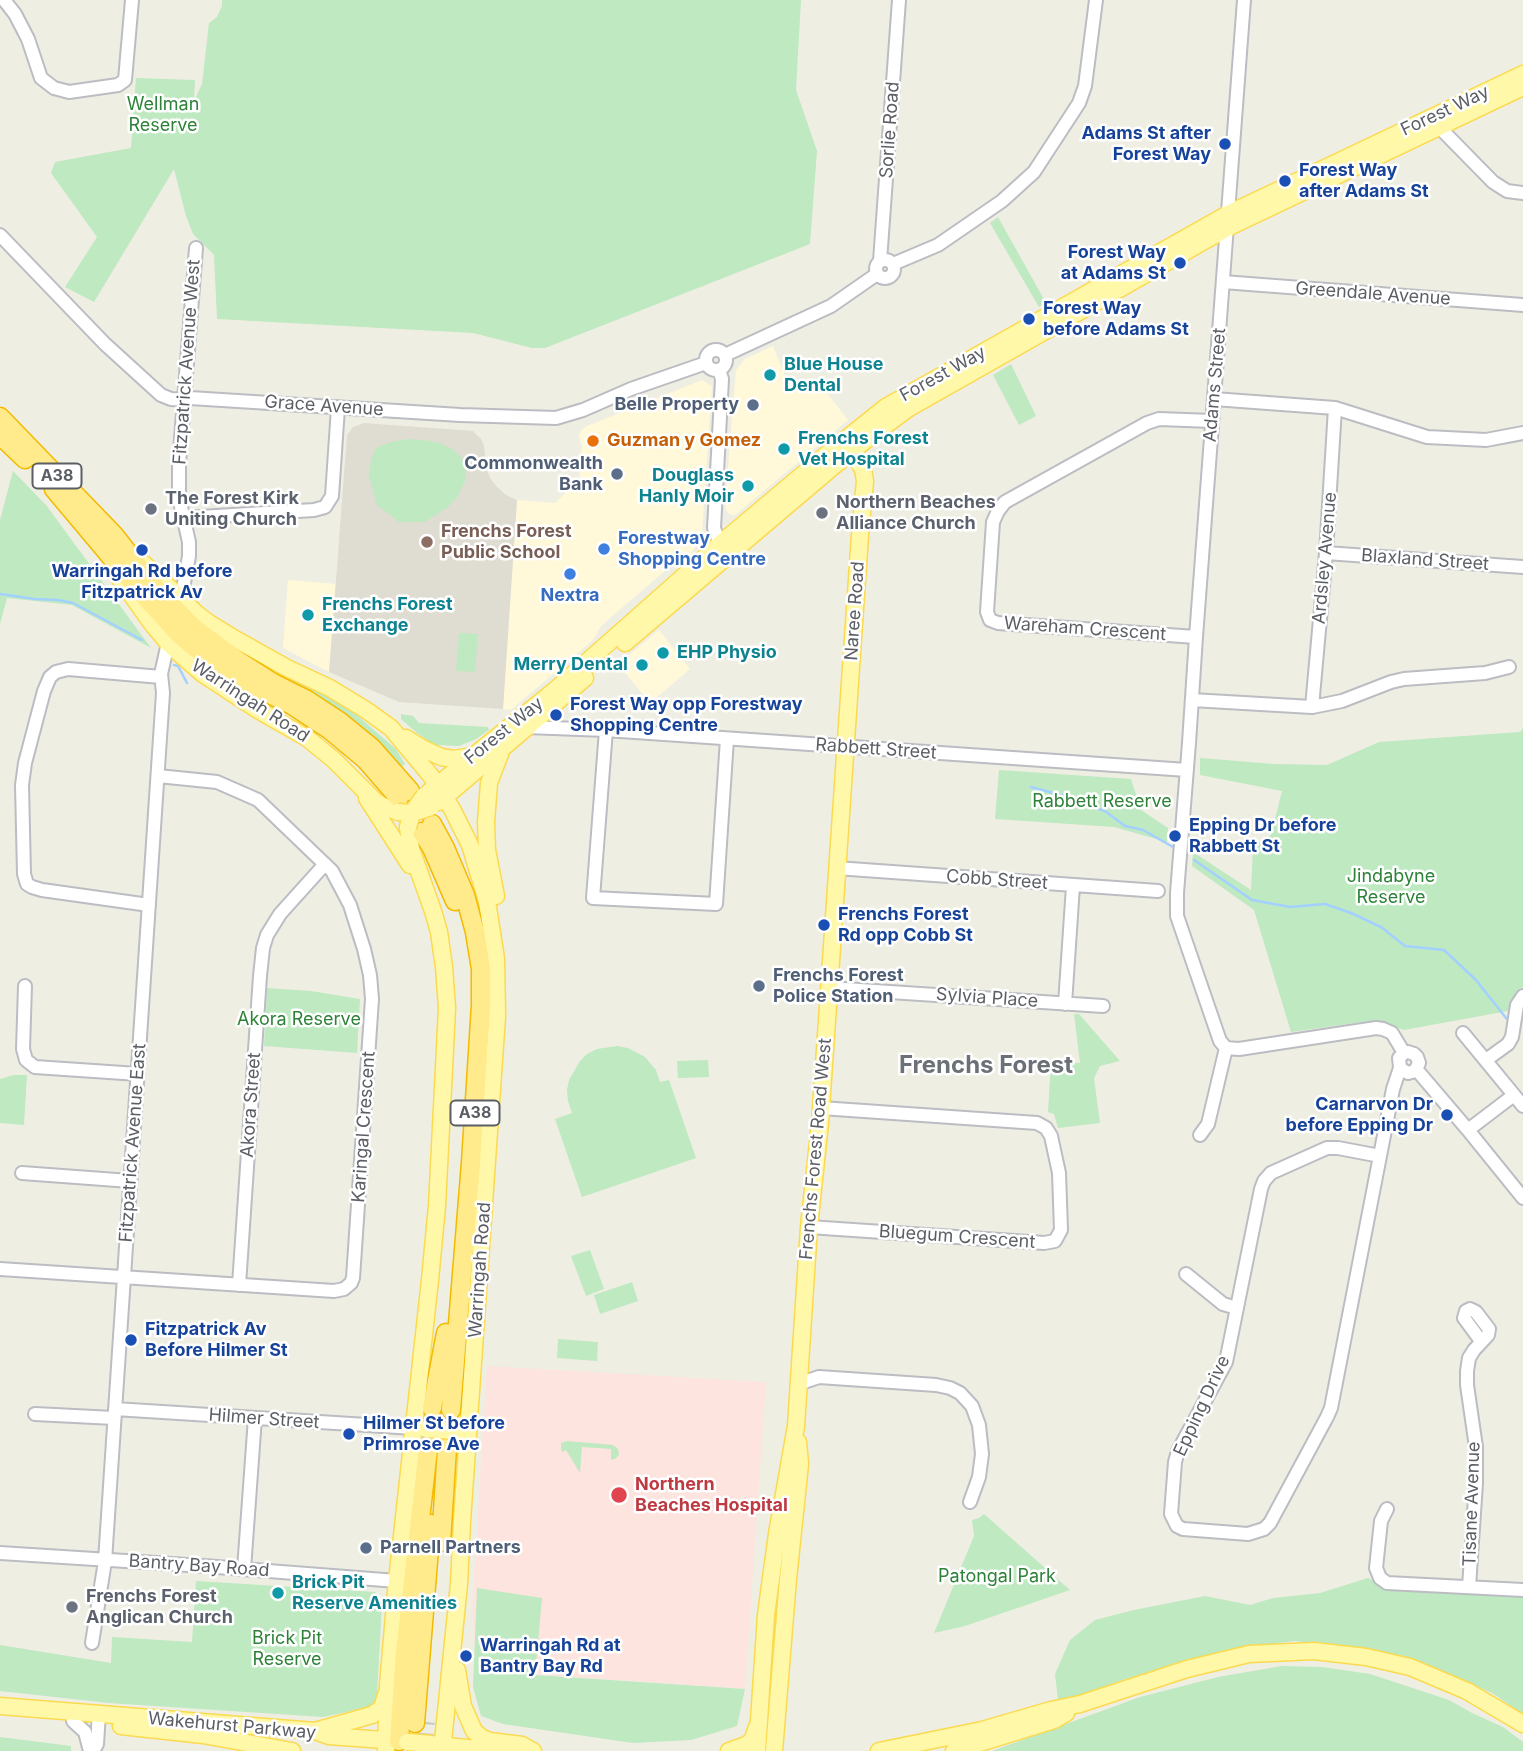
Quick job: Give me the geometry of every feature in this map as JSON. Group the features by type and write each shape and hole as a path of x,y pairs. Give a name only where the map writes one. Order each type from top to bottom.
{"highway":[{"name":"Warringah Road","path":"0,416 114,535 158,591 195,629 273,683 340,721 372,748 415,811 432,848 454,899 464,934 470,970 471,1010 441,1410 471,1163 481,1005 481,969 475,932 465,895 446,848 415,811 366,760 330,730 292,705 219,666 178,633 61,497 0,435"},
{"path":"395,1745 405,1652 437,1448 420,1722"}],"main road":[{"name":"Forest Way","path":"1437,122 1523,74"},
{"name":"Forest Way","path":"441,791 472,757 848,445 1228,221 1437,122 1523,87"},
{"name":"Naree Road","path":"845,747 865,481 863,469 848,445"},
{"name":"Warringah Road","path":"86,527 131,596 168,643 203,674 307,738 354,779 374,801 390,810 415,811 411,849 433,911 442,951 447,1008 437,1206 420,1429 397,1581 388,1685 395,1745"},
{"name":"Warringah Road","path":"114,535 197,614 237,640 330,688 391,728 441,791 470,845 487,901 496,958 497,1016 463,1432 459,1584 453,1654 439,1747"},
{"name":"Forest Way","path":"441,791 503,748 559,701 725,549"},
{"path":"391,728 441,757 472,757"},
{"name":"Frenchs Forest Road West","path":"757,1751 766,1615 780,1513 796,1426 845,747"},
{"path":"497,1016 502,944 487,850 486,822 491,778 503,748"},
{"name":"A38","path":"354,779 425,887"},
{"path":"415,811 441,791"},
{"name":"Frenchs Forest Road West","path":"774,1751 800,1464 796,1426"},
{"path":"420,1429 463,1432"},
{"path":"879,1751 982,1730 1080,1704 1187,1669 1249,1654 1314,1651 1366,1657 1409,1667 1467,1691 1523,1724"},
{"path":"453,1654 463,1706 474,1731 490,1741 522,1745 533,1751"},
{"path":"315,1731 379,1712 388,1685"},
{"path":"954,1751 1054,1720 1080,1704"},
{"name":"Wakehurst Parkway","path":"0,1706 99,1718 292,1751"},
{"name":"Wakehurst Parkway","path":"0,1713 73,1721 99,1718 315,1731 329,1736 395,1745 505,1751"},
{"path":"729,1751 752,1741 758,1723"}],"street":[{"path":"4,0 28,39 41,78 54,88 69,92 118,85 125,80 132,0"},
{"name":"Sorlie Road","path":"887,262 899,0"},
{"path":"725,355 831,306 877,274 885,278 891,276 894,271 887,262 939,245 1002,201 1034,172 1079,103 1085,86 1096,0"},
{"name":"Adams Street","path":"1187,770 1244,0"},
{"path":"1437,122 1493,182 1507,191 1523,193"},
{"name":"Grace Avenue","path":"0,235 105,344 161,396 171,400 190,398 495,417 556,418 706,363"},
{"name":"Fitzpatrick Avenue West","path":"181,599 190,556 178,483 195,248"},
{"name":"Greendale Avenue","path":"1223,282 1523,305"},
{"path":"713,350 720,350 725,355 726,364 719,370 710,368 706,363 706,356 713,350"},
{"path":"719,370 722,379 714,528 725,549"},
{"path":"1214,399 1335,408 1427,437 1486,440 1523,433"},
{"path":"184,518 314,510 325,507 332,496 338,408"},
{"name":"Ardsley Avenue","path":"1312,708 1326,553 1335,408"},
{"name":"Wareham Crescent","path":"1196,637 998,623 990,620 986,612 993,523 1005,502 1146,422 1159,419 1212,421"},
{"name":"Blaxland Street","path":"1326,553 1523,567"},
{"name":"Fitzpatrick Avenue East","path":"92,1643 105,1560 158,776 163,693 161,676 168,643"},
{"path":"1192,700 1312,708 1342,701 1404,679 1485,673 1509,667"},
{"path":"149,905 42,890 27,884 24,874 22,785 44,691 50,677 56,672 68,669 161,676"},
{"name":"Rabbett Street","path":"526,727 606,730 1187,770"},
{"path":"606,730 593,898 716,904 727,739"},
{"path":"1187,770 1177,916 1220,1041 1226,1048 1239,1049 1376,1028 1392,1033 1404,1053"},
{"name":"Karingal Crescent","path":"0,1269 340,1291 348,1286 353,1278 371,988 364,949 350,905 325,864 265,805 217,782 158,776"},
{"name":"Akora Street","path":"239,1284 263,948 267,935 280,914 325,864"},
{"name":"Cobb Street","path":"836,868 1158,891"},
{"path":"1065,1004 1073,886"},
{"path":"25,986 23,1049 26,1060 35,1067 138,1074"},
{"name":"Sylvia Place","path":"829,988 1102,1006"},
{"path":"1486,1060 1513,1037 1517,1005 1523,996"},
{"path":"1463,1033 1523,1106"},
{"path":"1200,1135 1208,1124 1226,1048"},
{"path":"1404,1053 1417,1057 1419,1063 1416,1069 1408,1073 1400,1068 1399,1058 1404,1053"},
{"name":"Epping Drive","path":"1380,1156 1327,1148 1271,1173 1264,1181 1226,1362 1178,1451 1175,1462 1171,1514 1177,1526 1183,1529 1248,1534 1264,1529 1270,1524 1327,1417 1331,1408 1380,1156 1393,1089 1400,1068"},
{"path":"1416,1069 1523,1198"},
{"path":"1468,1130 1514,1095"},
{"name":"Bluegum Crescent","path":"809,1227 1044,1243 1055,1241 1061,1230 1059,1173 1051,1136 1046,1128 1037,1124 821,1108"},
{"path":"22,1173 130,1181"},
{"path":"1186,1275 1223,1304 1237,1308"},
{"name":"Tisane Avenue","path":"1469,1587 1476,1447 1467,1370 1469,1358 1481,1341"},
{"path":"799,1384 819,1377 936,1385 960,1393 972,1406 980,1431 982,1454 979,1477 970,1502"},
{"name":"Hilmer Street","path":"36,1414 255,1419 420,1429"},
{"path":"244,1569 255,1419"},
{"path":"1387,1509 1381,1521 1376,1568 1380,1578 1387,1583 1523,1590"},
{"name":"Bantry Bay Road","path":"0,1553 397,1581"},
{"path":"92,1751 97,1744 99,1718"},
{"path":"73,1721 85,1732 92,1751"}],"shaded area":[{"path":"773,346 791,391 816,379 848,420 735,515 729,514 725,504 736,370 745,359"},
{"name":"Forestway Shopping Centre","path":"702,380 712,386 702,532 698,544 683,560 674,563 601,626 593,640 511,710 503,709 517,500 555,503 579,480 582,447 579,436 581,430 587,426"},
{"name":"Frenchs Forest Public School","path":"364,423 473,431 484,446 490,478 506,495 517,500 503,709 399,702 329,672 347,435 353,427"},
{"path":"288,580 336,584 329,672 283,648"},
{"path":"659,630 690,669 650,703 618,664"},
{"name":"Northern Beaches Hospital","path":"487,1366 766,1382 745,1689 476,1670 472,1609"}],"green space":[{"name":"Wellman Reserve","path":"222,0 801,0 796,90 817,151 810,244 545,348 532,348 473,333 217,319 214,255 193,234 174,169 94,302 65,287 97,237 51,173 55,162 131,148 136,78 195,80 194,101 202,84 209,23 217,17"},
{"path":"998,217 1046,303 1039,307 990,223"},
{"path":"1011,364 1036,416 1019,425 993,375"},
{"path":"407,439 440,443 452,449 462,458 466,470 465,481 458,496 448,507 425,522 399,522 377,505 369,476 371,459 376,448"},
{"path":"13,471 46,505 151,648 72,605 7,598 0,624 0,520"},
{"path":"459,633 478,634 475,672 456,671"},
{"path":"256,655 321,690 352,711 396,749 405,764 401,767 378,743 320,699 254,659"},
{"path":"401,714 413,716 419,723 488,727 489,730 459,746 437,745 417,733 401,719"},
{"name":"Jindabyne Reserve","path":"1523,728 1523,987 1508,1011 1404,1030 1376,1020 1291,1032 1254,910 1192,866 1193,852 1251,890 1253,847 1271,835 1282,791 1200,775 1200,758 1327,765 1379,742 1520,732"},
{"name":"Rabbett Reserve","path":"999,770 1131,779 1141,810 1168,828 1167,842 1114,827 995,819"},
{"name":"Akora Reserve","path":"267,988 311,991 360,999 357,1053 264,1046"},
{"path":"1074,1014 1079,1014 1120,1061 1100,1066 1094,1078 1100,1123 1058,1128 1054,1114 1048,1112 1051,1062 1080,1063"},
{"path":"617,1046 628,1048 645,1057 656,1070 660,1082 669,1080 696,1158 582,1197 555,1119 572,1113 567,1090 569,1080 580,1061 597,1049"},
{"path":"708,1060 709,1077 678,1078 677,1061"},
{"path":"27,1075 24,1125 0,1123 0,1079"},
{"path":"590,1250 604,1289 586,1296 571,1256"},
{"path":"632,1282 638,1301 600,1314 594,1295"},
{"path":"558,1339 598,1342 597,1361 557,1358"},
{"path":"567,1441 613,1445 618,1449 619,1455 611,1460 611,1449 582,1447 580,1473 566,1450 562,1452 561,1443"},
{"name":"Patongal Park","path":"984,1514 1070,1590 965,1626 934,1633 974,1536 972,1520"},
{"path":"1368,1578 1388,1587 1523,1597 1523,1714 1492,1693 1426,1664 1361,1649 1294,1641 1245,1648 1182,1662 1058,1700 1055,1674 1070,1640 1095,1620 1205,1596 1250,1605 1273,1598 1320,1593"},
{"name":"Brick Pit Reserve","path":"196,1581 375,1592 382,1603 377,1695 374,1704 323,1717 109,1703 0,1691 0,1645 111,1663 112,1637 192,1642"},
{"path":"477,1588 542,1598 535,1675 745,1689 737,1726 691,1740 633,1743 503,1724 481,1716 473,1687"},
{"path":"1282,1666 1322,1667 1370,1674 1449,1700 1503,1727 1523,1742 1523,1751 992,1751 1140,1697 1218,1677"},
{"path":"0,1737 71,1746 71,1751 0,1751"}],"waterway":[{"path":"0,594 73,603 142,640"},
{"path":"174,665 178,666 187,683"},
{"path":"1031,787 1105,811 1125,826 1143,830 1173,847"},
{"path":"1194,860 1252,900 1290,907 1325,904 1381,927 1405,946 1444,950 1476,980 1509,1019"}],"tunnel":[{"path":"428,1449 432,1408"},
{"path":"423,1751 426,1722"}],"place":[{"name":"Adams St after Forest Way","path":"1225,144"},
{"name":"Forest Way after Adams St","path":"1285,181"},
{"name":"Forest Way at Adams St","path":"1180,263"},
{"name":"Forest Way before Adams St","path":"1029,319"},
{"name":"Blue House Dental","path":"770,375"},
{"name":"Belle Property","path":"753,405"},
{"name":"Guzman y Gomez","path":"593,441"},
{"name":"Frenchs Forest Vet Hospital","path":"784,449"},
{"name":"Commonwealth Bank","path":"617,474"},
{"name":"Douglass Hanly Moir","path":"748,486"},
{"name":"The Forest Kirk Uniting Church","path":"151,509"},
{"name":"Northern Beaches Alliance Church","path":"822,513"},
{"name":"Frenchs Forest Public School","path":"427,542"},
{"name":"Forestway Shopping Centre","path":"604,549"},
{"name":"Warringah Rd before Fitzpatrick Av","path":"142,550"},
{"name":"Nextra","path":"570,574"},
{"name":"Frenchs Forest Exchange","path":"308,615"},
{"name":"EHP Physio","path":"663,653"},
{"name":"Merry Dental","path":"642,665"},
{"name":"Forest Way opp Forestway Shopping Centre","path":"556,715"},
{"name":"Epping Dr before Rabbett St","path":"1175,836"},
{"name":"Frenchs Forest Rd opp Cobb St","path":"824,925"},
{"name":"Frenchs Forest Police Station","path":"759,986"},
{"name":"Carnarvon Dr before Epping Dr","path":"1447,1115"},
{"name":"Fitzpatrick Av Before Hilmer St","path":"131,1340"},
{"name":"Hilmer St before Primrose Ave","path":"349,1434"},
{"name":"Northern Beaches Hospital","path":"619,1495"},
{"name":"Parnell Partners","path":"366,1548"},
{"name":"Brick Pit Reserve Amenities","path":"278,1593"},
{"name":"Frenchs Forest Anglican Church","path":"72,1607"},
{"name":"Warringah Rd at Bantry Bay Rd","path":"466,1656"}],"district":[{"name":"Frenchs Forest","path":"986,1066"}]}
